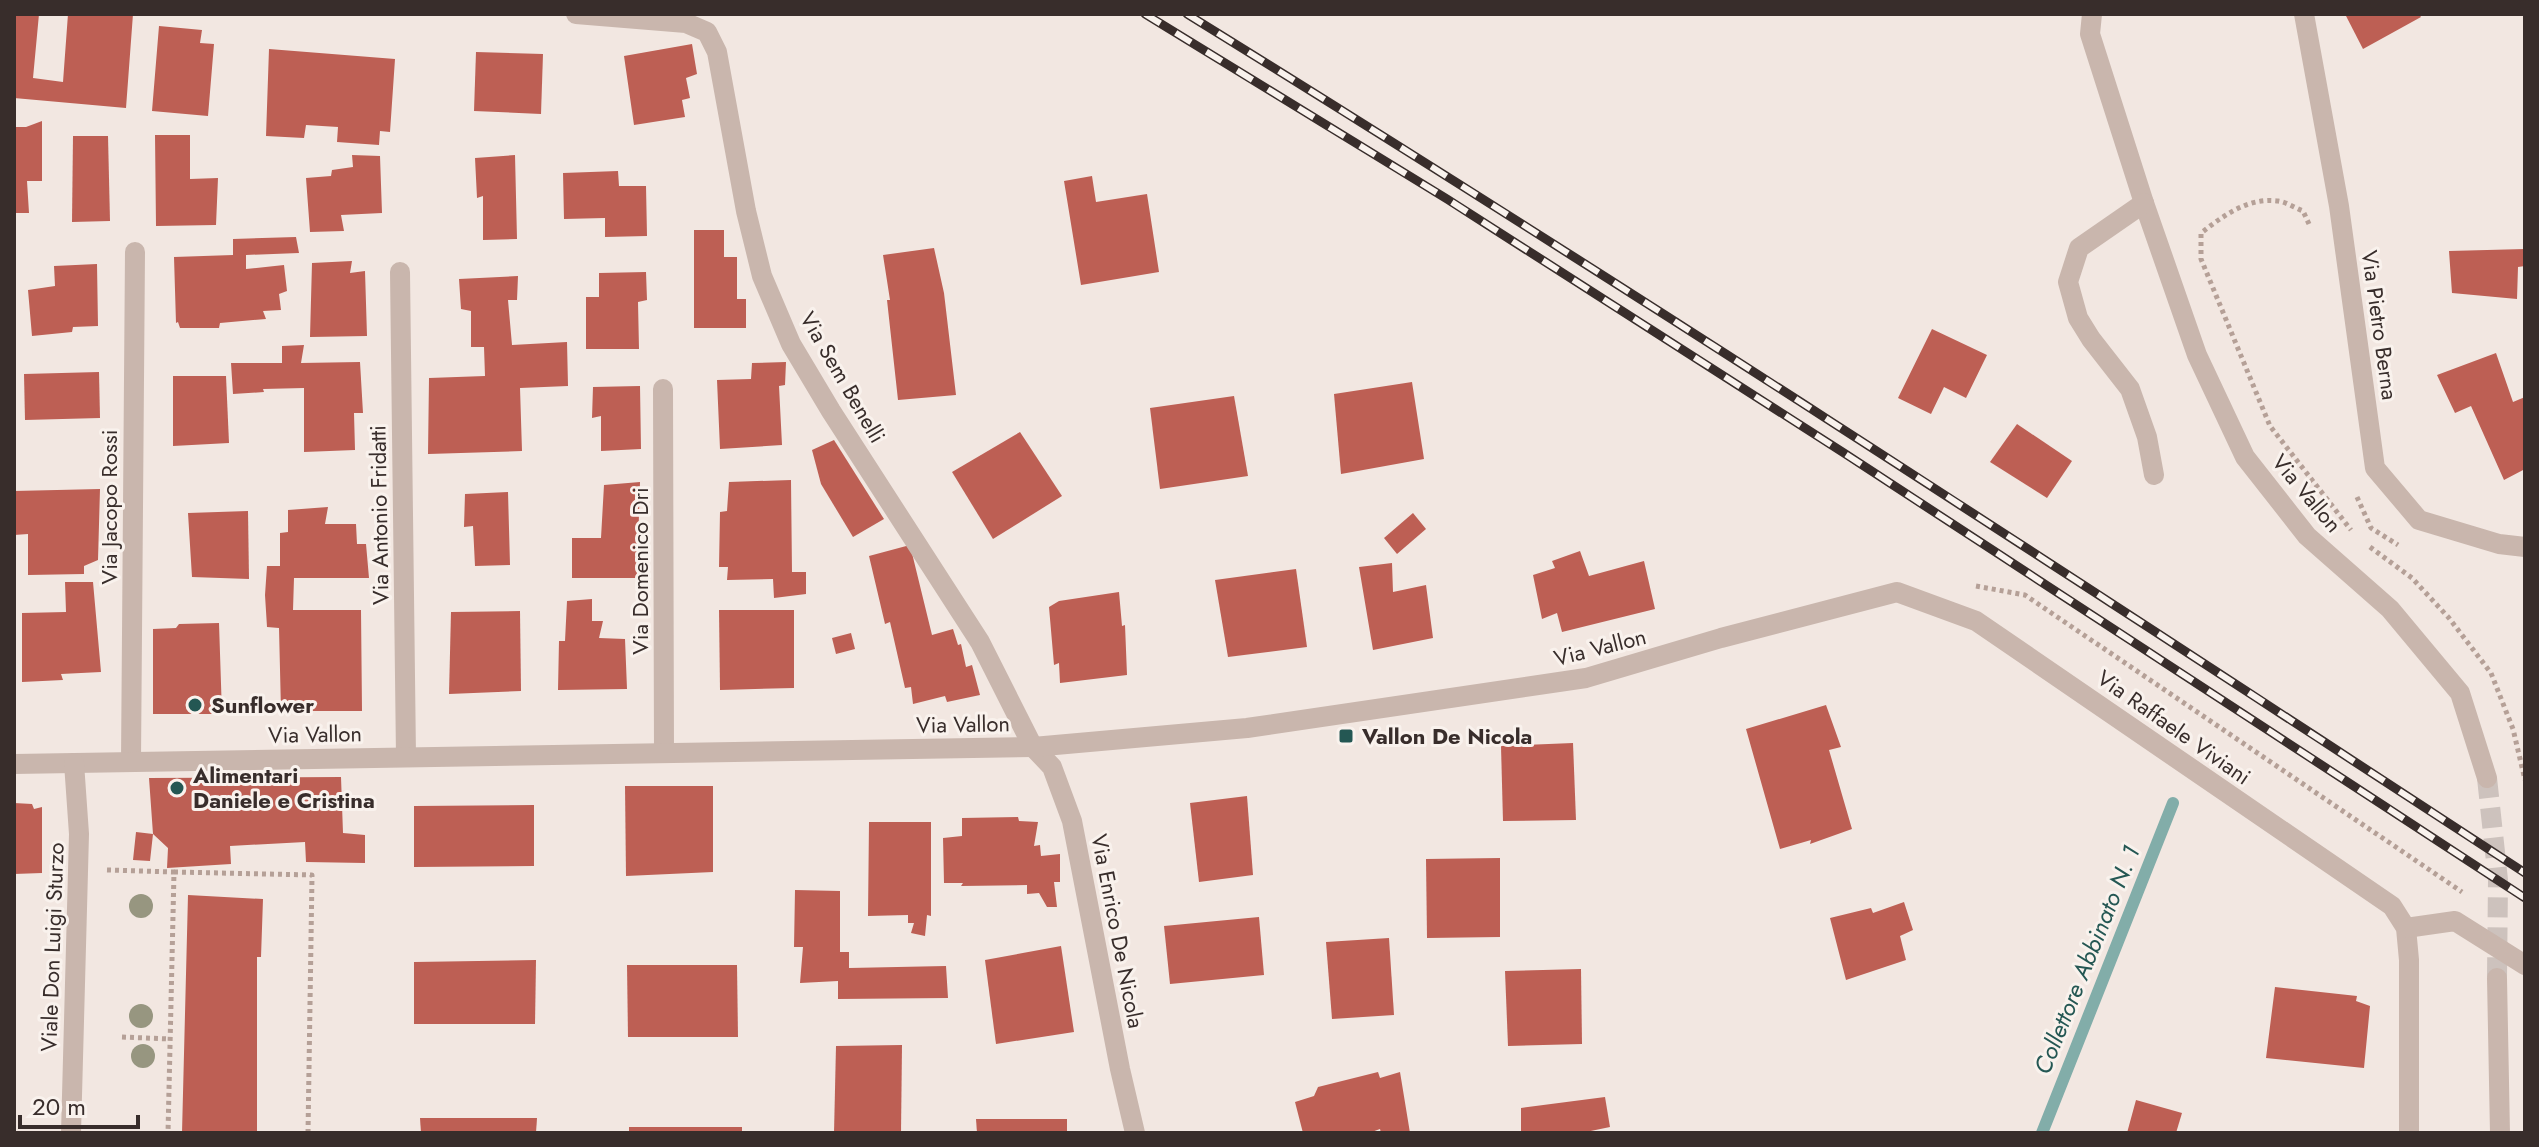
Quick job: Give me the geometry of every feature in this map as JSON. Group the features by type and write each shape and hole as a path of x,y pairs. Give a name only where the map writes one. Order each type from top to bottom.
{"street":[{"name":"Via Sem Benelli","path":"576,14 686,23 707,32 717,52 746,211 762,276 791,344 980,642 1033,747"},
{"name":"Via Vallon","path":"2092,14 2090,34 2144,203 2197,355 2245,457 2307,536 2390,609 2460,693 2487,778"},
{"name":"Via Pietro Berna","path":"2304,14 2339,206 2375,468 2419,520 2499,544 2525,547"},
{"path":"2144,203 2079,248 2068,282 2078,318 2130,389 2147,437 2154,475"},
{"name":"Via Jacopo Rossi","path":"131,761 135,252"},
{"name":"Via Antonio Fridatti","path":"400,272 406,757"},
{"name":"Via Domenico Dri","path":"663,389 664,753"},
{"name":"Via Vallon","path":"14,764 1033,747 1247,728 1586,678 1721,638 1897,592"},
{"name":"Via Raffaele Viviani","path":"1897,592 1976,621 2392,906 2406,928"},
{"name":"Via Enrico De Nicola","path":"1033,747 1052,767 1072,821 1135,1133"},
{"name":"Viale Don Luigi Sturzo","path":"71,1133 79,834 74,763"},
{"path":"2409,1133 2409,960 2406,928 2455,921 2525,965"},
{"path":"2497,978 2500,1133"}],"path":[{"path":"2270,426 2201,259 2201,233 2229,211 2258,202 2279,201 2303,211 2314,233"},
{"path":"2352,485 2371,528 2402,547"},
{"path":"1965,584 2025,595 2472,899"},
{"path":"78,870 312,875 308,1133"},
{"path":"168,1133 174,872"},
{"path":"122,1037 169,1039"}],"building":[{"path":"14,14 39,14 33,78 63,82 68,14 133,14 126,108 14,98"},
{"path":"2345,14 2419,14 2421,17 2363,49"},
{"path":"159,26 202,30 200,43 214,44 208,116 152,111"},
{"path":"692,44 697,74 686,78 690,98 682,100 685,117 634,125 624,56"},
{"path":"269,49 395,59 390,132 380,131 379,145 337,142 338,127 306,125 304,138 266,136"},
{"path":"476,52 543,54 541,114 474,111"},
{"path":"42,121 42,181 27,181 29,213 14,213 14,127 26,127"},
{"path":"155,135 190,135 190,179 218,178 216,225 156,226"},
{"path":"73,136 108,136 110,221 72,222"},
{"path":"352,155 380,156 382,213 341,215 344,231 310,232 306,178 331,176 332,170 353,167"},
{"path":"515,155 517,239 483,240 483,196 477,198 475,158"},
{"path":"618,171 619,186 646,186 647,236 605,237 605,218 564,219 563,173"},
{"path":"1092,176 1096,202 1147,194 1159,272 1081,285 1064,181"},
{"path":"694,230 724,230 724,257 737,257 737,299 746,299 746,328 694,328"},
{"path":"296,237 299,253 246,255 246,269 284,265 287,291 279,294 281,310 263,311 266,319 220,323 219,328 180,328 176,323 174,257 233,255 233,239"},
{"path":"934,248 944,293 956,395 898,400 883,255"},
{"path":"2525,249 2525,266 2518,267 2517,299 2452,293 2449,251"},
{"path":"352,261 350,273 365,271 367,336 310,337 312,263"},
{"path":"97,264 98,326 73,327 72,332 32,336 28,290 55,286 54,266"},
{"path":"646,272 647,300 638,302 639,349 586,349 586,297 599,297 599,273"},
{"path":"518,276 517,300 508,300 512,345 567,342 568,386 520,388 522,451 428,454 429,378 485,376 484,347 471,347 471,311 461,309 459,279"},
{"path":"1932,329 1987,355 1966,398 1944,387 1931,414 1898,398"},
{"path":"304,345 301,363 360,362 363,413 354,413 355,450 304,452 304,388 263,389 264,392 233,394 231,363 282,363 282,346"},
{"path":"2496,353 2513,402 2525,397 2525,469 2504,480 2471,406 2455,413 2437,375"},
{"path":"786,362 785,385 779,386 782,445 720,449 717,380 751,379 752,363"},
{"path":"99,372 100,418 25,420 24,374"},
{"path":"173,376 226,376 229,443 173,446"},
{"path":"1412,382 1424,459 1341,474 1334,394"},
{"path":"640,386 641,449 601,451 601,416 592,418 593,387"},
{"path":"1234,396 1248,476 1160,489 1150,408"},
{"path":"2017,424 2072,461 2047,498 1990,462"},
{"path":"1020,432 1062,496 993,539 952,472"},
{"path":"834,440 884,519 853,537 821,484 812,450"},
{"path":"791,480 792,572 806,572 806,594 774,598 773,579 727,580 728,567 719,567 720,512 727,511 729,482"},
{"path":"640,482 637,578 572,578 572,538 601,538 604,485"},
{"path":"100,489 98,560 84,566 84,574 28,575 28,534 14,535 14,491"},
{"path":"508,492 510,565 475,566 473,526 464,527 465,494"},
{"path":"328,507 325,524 356,524 357,544 366,544 369,578 294,578 293,610 361,610 362,711 281,711 279,628 267,627 267,566 280,566 280,533 288,532 288,510"},
{"path":"248,511 249,579 192,577 188,513"},
{"path":"1413,513 1426,529 1397,554 1384,538"},
{"path":"910,545 932,635 953,629 958,645 961,644 966,667 972,665 980,695 947,702 945,696 913,704 911,687 905,688 890,622 885,624 869,556"},
{"path":"1580,551 1589,576 1644,561 1655,609 1562,632 1557,613 1542,619 1533,575 1555,568 1552,561"},
{"path":"1392,563 1393,592 1426,585 1433,638 1373,650 1359,567"},
{"path":"1296,569 1307,647 1228,657 1215,580"},
{"path":"65,582 93,582 101,672 61,674 63,680 22,682 22,613 66,612"},
{"path":"1119,592 1122,626 1125,625 1127,675 1060,683 1059,663 1054,665 1049,607 1059,601"},
{"path":"592,599 592,621 603,621 599,638 625,639 627,689 558,690 559,641 565,641 567,601"},
{"path":"719,610 794,610 794,688 720,690"},
{"path":"520,611 521,691 449,694 451,612"},
{"path":"219,623 222,714 153,714 153,629 176,628 179,624"},
{"path":"851,633 855,649 836,654 832,638"},
{"path":"1826,705 1841,747 1829,750 1852,829 1810,844 1811,840 1780,849 1746,729"},
{"path":"1573,743 1576,820 1503,821 1501,746"},
{"path":"341,777 343,833 365,835 365,863 306,862 305,842 230,846 231,864 167,868 168,848 153,834 149,778"},
{"path":"625,786 713,786 713,872 626,876"},
{"path":"1247,796 1253,875 1199,882 1190,803"},
{"path":"14,803 32,804 34,809 42,807 42,873 14,874"},
{"path":"534,805 534,866 414,867 414,806"},
{"path":"1018,817 1019,821 1038,822 1034,846 1040,845 1041,856 1060,854 1060,882 1054,882 1057,907 1047,907 1039,893 1027,894 1027,885 961,886 963,883 944,883 943,838 962,836 962,818"},
{"path":"869,822 931,822 931,916 927,915 925,936 911,933 914,923 908,923 908,915 868,916"},
{"path":"136,832 153,834 150,861 133,860"},
{"path":"1500,858 1500,937 1427,938 1426,859"},
{"path":"795,890 840,891 840,952 849,952 849,968 946,966 948,998 838,999 838,981 800,983 803,947 794,947"},
{"path":"188,895 263,899 261,957 257,957 257,1133 182,1133"},
{"path":"1904,902 1913,930 1900,936 1906,960 1846,980 1830,918 1871,908 1873,913"},
{"path":"1259,917 1264,975 1170,984 1164,926"},
{"path":"1389,938 1394,1015 1332,1019 1326,942"},
{"path":"1061,946 1074,1032 996,1044 985,960"},
{"path":"536,960 535,1024 414,1024 414,962"},
{"path":"627,965 737,965 738,1037 628,1037"},
{"path":"1581,969 1582,1044 1508,1046 1505,971"},
{"path":"2275,987 2357,996 2356,1001 2370,1006 2364,1068 2266,1058"},
{"path":"902,1045 901,1133 834,1133 836,1046"},
{"path":"1378,1072 1380,1078 1400,1072 1410,1133 1381,1133 1380,1129 1369,1133 1303,1133 1295,1102 1314,1096 1318,1087"},
{"path":"1605,1097 1610,1127 1581,1133 1521,1133 1521,1108"},
{"path":"2136,1100 2182,1113 2176,1133 2127,1133"},
{"path":"420,1118 537,1118 536,1133 421,1133"},
{"path":"976,1119 1067,1119 1067,1133 977,1133"},
{"path":"629,1127 742,1127 742,1133 629,1133"}],"waterway":[{"name":"Collettore Abbinato N. 1","path":"2042,1133 2173,803"}],"tunnel":[{"path":"2487,778 2498,880 2497,978"}],"railway":[{"path":"1145,14 1447,199 1844,453 2525,898"},
{"path":"1187,14 1691,332 2525,873"}],"place":[{"name":"Sunflower","path":"195,705"},
{"name":"Vallon De Nicola","path":"1346,736"},
{"name":"Alimentari Daniele e Cristina","path":"177,788"}]}
